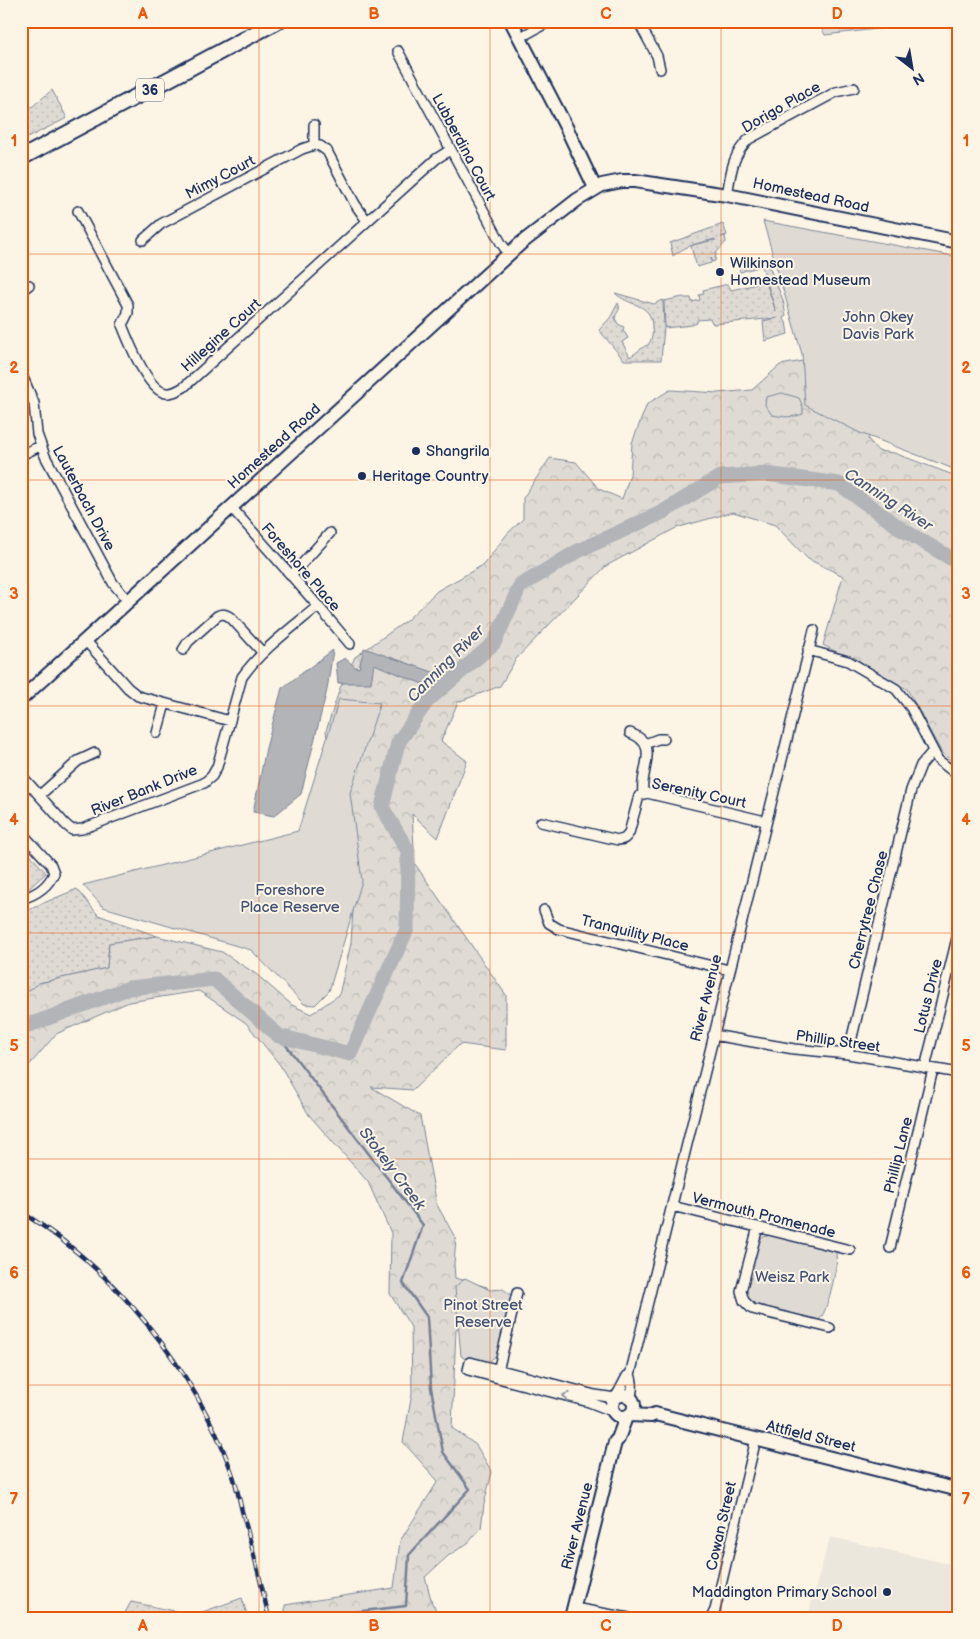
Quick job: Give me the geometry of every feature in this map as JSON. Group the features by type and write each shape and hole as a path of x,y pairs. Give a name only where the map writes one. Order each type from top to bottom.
{"main road":[{"name":"36","path":"22,158 278,21"}],"street":[{"path":"511,21 597,183"},
{"path":"519,38 550,21"},
{"path":"638,21 657,56 660,70"},
{"path":"957,21 959,27"},
{"name":"Lubberdina Court","path":"398,51 500,243 510,254"},
{"name":"Dorigo Place","path":"727,195 734,160 742,146 749,139 836,92 854,88"},
{"path":"314,125 314,145 327,150 355,204 367,221"},
{"name":"Mimy Court","path":"143,240 161,224 302,149 314,145"},
{"name":"Hillegine Court","path":"78,210 128,305 128,313 122,325 151,383 157,389 166,393 176,392 184,387 436,159 450,150"},
{"name":"Homestead Road","path":"21,699 520,244 550,219 561,205 597,183 622,174 636,175 656,184 727,195 959,242"},
{"name":"Lauterbach Drive","path":"21,373 34,403 40,446 114,583 128,601"},
{"path":"21,455 40,446"},
{"name":"Foreshore Place","path":"231,508 350,644"},
{"path":"291,576 330,533"},
{"name":"River Bank Drive","path":"21,775 72,830 82,829 204,783 212,776 217,767 242,677 263,653 318,606"},
{"path":"183,650 188,642 221,614 227,614 263,653"},
{"name":"River Avenue","path":"573,1613 615,1442 613,1437 622,1406 632,1395 630,1375 814,630"},
{"path":"85,640 133,693 145,699 230,720"},
{"path":"808,650 848,661 896,689 911,708 938,760 959,776"},
{"path":"157,733 165,704"},
{"path":"630,733 636,735 645,744 648,754 642,781 643,794"},
{"path":"645,744 658,739 664,739"},
{"name":"Cherrytree Chase","path":"848,1054 911,790 921,765 933,751"},
{"path":"40,795 78,761 95,752"},
{"path":"918,774 938,760"},
{"name":"Serenity Court","path":"541,822 623,840 629,833 639,796 647,793 766,822"},
{"path":"21,832 51,865 54,873 51,882 33,896 21,899"},
{"name":"Tranquility Place","path":"544,910 548,923 560,930 729,970"},
{"name":"Lotus Drive","path":"929,1068 959,930"},
{"name":"Phillip Street","path":"713,1035 794,1049 848,1054 959,1073"},
{"name":"Phillip Lane","path":"890,1248 929,1068"},
{"name":"Vermouth Promenade","path":"672,1206 850,1250"},
{"path":"758,1227 741,1291 744,1301 752,1309 830,1328"},
{"path":"498,1374 517,1293"},
{"name":"Attfield Street","path":"469,1366 589,1402 622,1406"},
{"name":"Attfield Street","path":"498,1374 595,1395 651,1416 655,1414 959,1490"},
{"name":"River Avenue","path":"622,1406 618,1393 627,1376 630,1375"},
{"name":"Cowan Street","path":"711,1618 715,1610 756,1439"},
{"path":"573,1613 628,1618"}],"shaded area":[{"path":"364,648 450,678 435,689 374,664 371,683 338,683 336,663 345,658 355,667 359,668"},
{"path":"333,650 327,690 301,794 274,816 253,812 266,748 282,688"},
{"name":"Maddington Primary School","path":"830,1537 959,1566 959,1618 807,1618"}],"green space":[{"path":"818,21 910,21 894,27 825,35"},
{"path":"52,90 67,118 27,138 21,127 21,116"},
{"name":"John Okey Davis Park","path":"763,221 959,257 959,471 860,433 805,405 802,354"},
{"path":"723,224 727,235 721,237 725,236 726,242 716,253 715,261 712,262 711,257 711,263 697,267 691,247 693,245 673,256 670,243","holes":["715,239 715,241 693,245"]},
{"path":"766,259 783,300 786,316 783,318 786,322 788,334 765,341 763,321 777,318 713,324 710,319 697,320 697,323 692,325 665,328 664,301 683,297 691,298 692,302 700,300 699,295 704,294 703,290 728,284 731,290 766,282 776,312 762,266 740,272 737,262 744,261 742,268 744,269 760,264"},
{"path":"615,293 654,304 663,301 664,328 661,360 624,360 599,330 610,318 618,303 619,309 615,318 618,324 624,327 623,330 628,338 622,342 630,357 648,345 650,341 652,330 651,319 648,313"},
{"path":"820,358 872,421 868,439 878,451 894,453 956,476 959,480 959,767 942,753 907,689 823,645 843,576 808,559 775,525 733,512 676,528 606,566 516,659 500,686 458,702 441,741 467,761 438,838 412,814 415,864 506,995 506,1050 460,1044 413,1090 371,1087 420,1116 437,1205 456,1239 455,1278 487,1287 490,1295 482,1317 456,1329 452,1428 476,1445 492,1472 484,1504 481,1528 468,1543 448,1556 425,1577 432,1603 441,1618 285,1618 285,1605 394,1588 400,1541 438,1481 403,1442 412,1394 411,1327 390,1294 391,1233 368,1182 309,1115 280,1065 246,1023 199,991 129,1002 56,1034 21,1075 21,996 39,983 107,968 109,943 157,936 222,952 256,974 292,1005 311,1014 339,995 351,943 355,876 335,790 326,731 340,688 355,657 406,621 437,591 483,565 508,533 523,519 523,498 550,458 576,462 599,489 622,499 630,475 632,443 647,404 670,390 718,393 752,390 780,365"},
{"path":"782,393 799,398 803,407 803,414 788,417 772,415 765,405 766,397"},
{"name":"Foreshore Place Reserve","path":"339,699 380,703 350,793 362,881 329,991 315,1005 304,1004 251,950 103,907 83,885 298,831"},
{"path":"21,844 46,873 26,891 21,889"},
{"path":"77,889 98,915 157,936 109,943 107,968 39,983 21,996 21,914"},
{"name":"Weisz Park","path":"772,1235 836,1251 836,1265 832,1287 825,1310 819,1320 758,1306 748,1298 749,1278 756,1246 759,1240"},
{"name":"Pinot Street Reserve","path":"465,1278 490,1290 503,1289 512,1296 498,1353 489,1362 470,1362 461,1356 455,1287"},
{"path":"242,1598 248,1618 122,1618 131,1602 194,1615"}],"waterway":[{"name":"Canning River","path":"21,1028 129,988 214,979 279,1036 350,1054 407,929 408,851 382,807 398,743 427,701 494,643 520,586 578,551 663,512 720,477 766,474 839,484 903,530 959,563"},
{"name":"Stokely Creek","path":"279,1036 423,1225 403,1283 427,1317 431,1388 443,1452 470,1489 409,1555 406,1606 302,1618"}],"railway":[{"path":"21,1212 55,1235 88,1261 118,1291 147,1324 173,1359 196,1395 215,1432 233,1475 269,1618"}],"place":[{"name":"Wilkinson Homestead Museum","path":"720,272"},
{"name":"Shangrila","path":"416,451"},
{"name":"Heritage Country","path":"362,476"},
{"name":"Maddington Primary School","path":"887,1592"}]}
